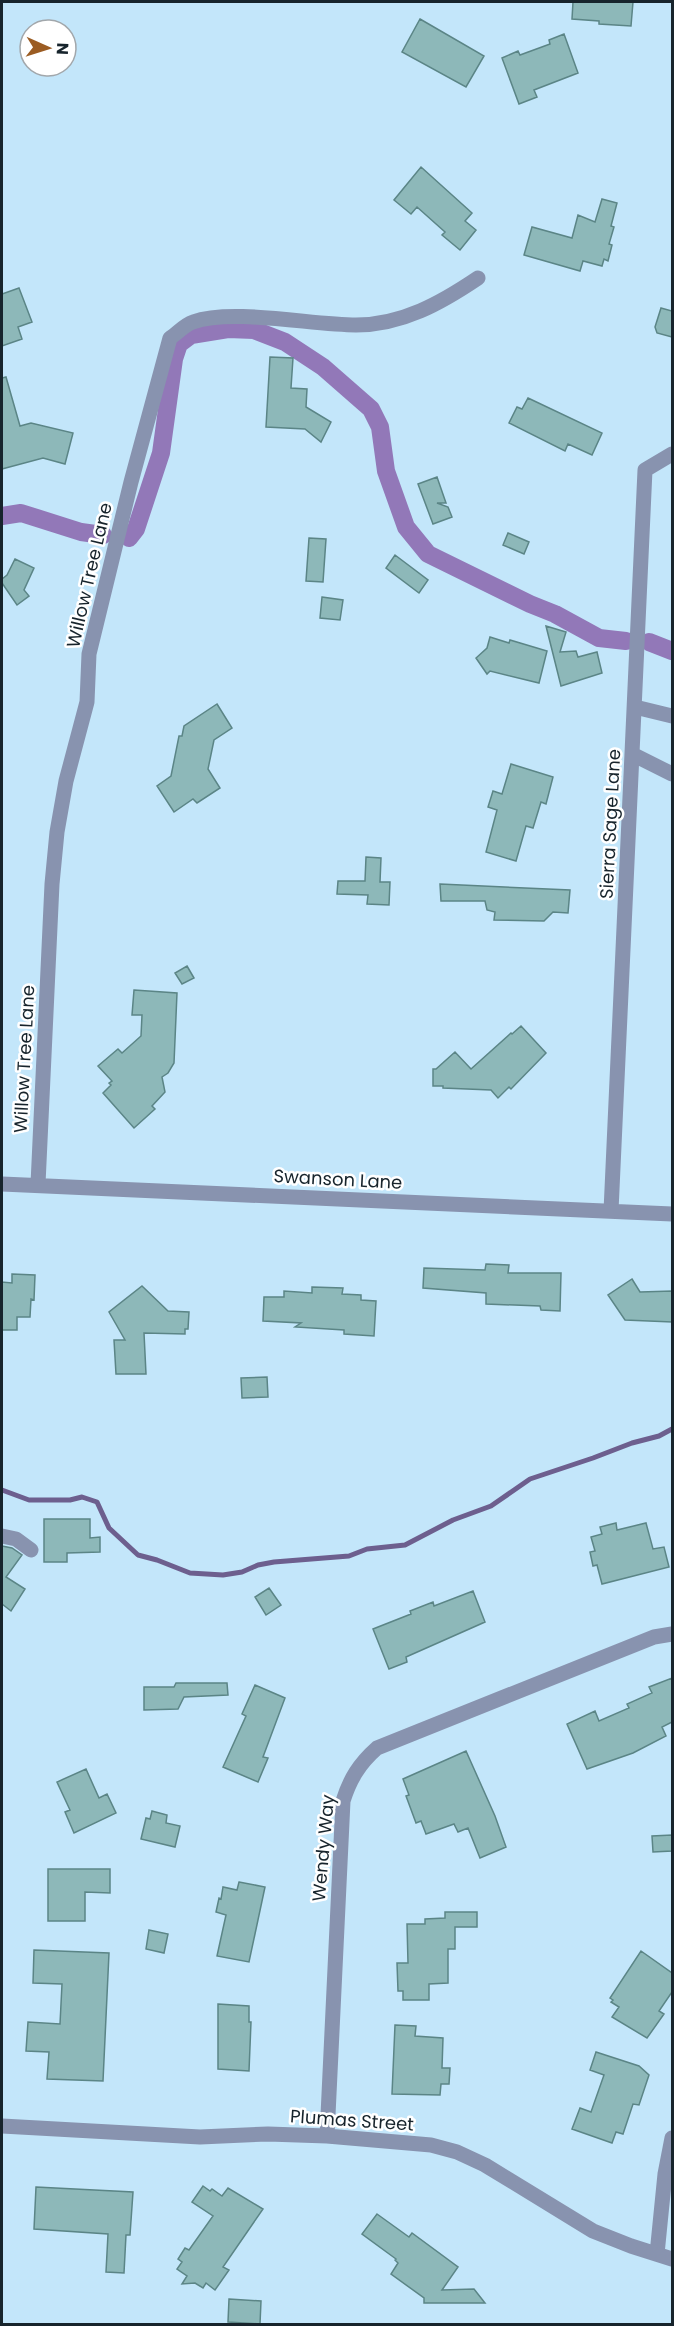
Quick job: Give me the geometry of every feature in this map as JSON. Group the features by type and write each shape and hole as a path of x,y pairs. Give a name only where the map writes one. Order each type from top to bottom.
{"street":[{"name":"Willow Tree Lane","path":"38,1184 52,884 57,832 66,782 87,702 89,654 131,482 170,338 189,323 204,318 241,317 357,325 382,323 415,314 433,306 478,278"},
{"name":"Sierra Sage Lane","path":"611,1212 645,470 672,454"},
{"path":"635,707 672,716"},
{"path":"632,754 672,774"},
{"name":"Swanson Lane","path":"2,1184 672,1214"},
{"path":"2,1536 16,1539 31,1550"},
{"name":"Wendy Way","path":"327,2136 343,1801 350,1779 358,1767 377,1748 654,1637 672,1634"},
{"name":"Plumas Street","path":"2,2126 176,2136 268,2134 327,2136 431,2145 457,2152 485,2166 593,2231 672,2259"},
{"path":"657,2254 665,2174 672,2138"}],"building":[{"path":"573,2 633,2 631,26 572,19"},
{"path":"420,19 484,56 466,87 402,52"},
{"path":"564,34 578,73 534,90 537,97 519,104 502,58 518,51 520,55 550,44 549,40"},
{"path":"421,167 472,213 465,221 476,230 460,250 442,235 445,232 417,207 411,214 394,200"},
{"path":"602,199 617,203 611,226 614,227 609,244 612,245 608,261 604,259 602,266 583,261 580,271 524,255 532,227 572,238 578,215 595,222"},
{"path":"19,288 32,322 18,327 22,339 2,346 2,294"},
{"path":"661,308 672,311 672,337 657,333 655,327"},
{"path":"270,357 293,358 291,388 307,389 306,407 331,422 321,442 305,429 266,427"},
{"path":"6,377 20,426 31,423 73,433 65,464 43,458 2,469 2,378"},
{"path":"528,398 602,433 592,455 568,444 565,451 509,423 517,407 522,409"},
{"path":"437,477 446,503 437,503 448,507 452,517 433,524 418,484"},
{"path":"508,533 529,542 524,554 503,545"},
{"path":"309,538 326,539 323,582 306,581"},
{"path":"395,555 428,580 419,593 386,568"},
{"path":"15,559 34,568 24,590 29,596 17,605 2,583 2,579 7,575"},
{"path":"322,597 343,600 340,620 320,618"},
{"path":"546,626 566,632 560,652 576,651 578,657 597,652 602,673 561,686"},
{"path":"490,637 509,643 510,640 547,651 539,683 490,671 487,674 476,658 487,648"},
{"path":"217,704 232,728 214,740 208,769 220,788 197,803 193,799 174,812 157,786 171,776 179,736 182,736 184,726"},
{"path":"511,764 553,777 546,804 541,802 533,828 526,826 516,861 486,852 497,810 488,807 493,791 502,794"},
{"path":"366,857 381,858 380,882 390,882 389,905 367,904 368,895 337,894 338,881 365,881"},
{"path":"440,884 570,890 568,913 553,912 544,921 494,920 495,912 487,910 485,901 441,901"},
{"path":"187,966 194,978 182,984 175,973"},
{"path":"134,990 177,993 174,1063 168,1073 162,1077 165,1092 152,1106 155,1109 134,1128 103,1093 112,1081 98,1066 118,1049 122,1053 141,1036 142,1015 132,1015"},
{"path":"521,1026 546,1053 511,1089 509,1087 498,1098 491,1090 433,1086 433,1069 436,1069 455,1052 471,1069"},
{"path":"486,1264 509,1265 508,1273 561,1273 560,1311 541,1310 540,1306 486,1304 486,1293 423,1288 424,1268 485,1270"},
{"path":"12,1274 35,1275 34,1300 31,1299 30,1317 17,1317 17,1330 2,1330 2,1282 12,1283"},
{"path":"632,1279 640,1292 672,1291 672,1322 625,1320 608,1295"},
{"path":"142,1286 168,1311 189,1312 188,1329 185,1329 185,1334 144,1333 146,1374 116,1374 114,1340 125,1340 109,1312"},
{"path":"312,1287 343,1288 342,1294 361,1295 361,1300 376,1301 374,1336 344,1334 344,1330 295,1327 301,1323 263,1321 264,1297 284,1297 284,1291 312,1293"},
{"path":"267,1377 268,1397 242,1398 241,1378"},
{"path":"44,1519 90,1519 90,1538 100,1537 100,1552 67,1553 67,1562 44,1562"},
{"path":"616,1523 617,1530 646,1523 653,1549 664,1547 669,1567 602,1584 597,1565 593,1566 590,1552 595,1551 591,1537 602,1534 600,1527"},
{"path":"2,1546 12,1548 22,1555 6,1577 25,1589 11,1611 2,1604"},
{"path":"269,1588 281,1605 266,1615 255,1597"},
{"path":"473,1591 485,1622 406,1657 407,1662 389,1669 373,1629 411,1614 410,1611 433,1602 434,1606"},
{"path":"672,1678 672,1722 662,1727 666,1736 633,1753 587,1769 567,1724 595,1711 599,1721 629,1708 627,1704 652,1693 649,1687"},
{"path":"176,1683 227,1683 228,1695 184,1697 178,1709 144,1710 144,1687 174,1687"},
{"path":"255,1685 285,1698 263,1757 268,1758 258,1782 223,1767 246,1716 242,1714"},
{"path":"466,1751 506,1847 480,1858 468,1828 458,1832 454,1824 426,1834 421,1821 416,1823 406,1796 409,1795 403,1779"},
{"path":"86,1769 99,1798 107,1794 116,1813 74,1833 65,1812 70,1810 57,1782"},
{"path":"152,1811 167,1815 166,1823 180,1826 175,1847 141,1839 146,1818 150,1819"},
{"path":"672,1835 672,1851 653,1852 652,1836"},
{"path":"48,1869 110,1869 110,1893 85,1892 85,1921 48,1921"},
{"path":"239,1882 265,1887 249,1962 217,1956 226,1915 216,1912 219,1898 221,1899 223,1887 237,1890"},
{"path":"445,1912 477,1912 477,1927 455,1927 455,1949 448,1949 448,1983 429,1984 429,2000 403,2000 403,1991 398,1991 397,1963 408,1963 407,1924 425,1924 425,1919 445,1918"},
{"path":"149,1930 168,1934 164,1953 146,1949"},
{"path":"34,1950 109,1953 103,2081 47,2079 49,2052 26,2051 28,2022 60,2024 62,1984 33,1983"},
{"path":"641,1951 672,1973 672,1992 659,2011 664,2014 647,2038 612,2017 619,2007 611,2002 613,2000 610,1998"},
{"path":"218,2004 249,2006 249,2022 251,2022 249,2071 218,2069"},
{"path":"395,2025 416,2026 415,2036 443,2038 442,2068 450,2068 449,2084 441,2084 440,2095 392,2094"},
{"path":"596,2052 639,2066 649,2075 639,2105 633,2104 623,2134 616,2132 612,2143 572,2129 580,2108 591,2112 604,2075 590,2070"},
{"path":"203,2186 222,2196 228,2188 263,2209 223,2267 229,2270 215,2290 206,2283 203,2288 195,2283 182,2284 187,2276 177,2269 182,2262 178,2259 185,2248 189,2250 213,2216 192,2202"},
{"path":"36,2187 133,2192 130,2235 126,2235 124,2273 106,2272 108,2234 34,2229"},
{"path":"377,2214 409,2237 412,2233 458,2267 442,2290 474,2289 485,2303 424,2303 424,2298 391,2274 398,2263 396,2259 362,2234"},
{"path":"229,2299 261,2301 260,2324 228,2322"}],"waterway":[{"path":"129,538 136,529 161,453 174,359 179,344 191,335 228,329 254,330 285,342 323,367 371,409 380,427 386,471 406,527 428,554 555,614 599,638 626,641"},
{"path":"2,516 21,513 81,532 103,535"},
{"path":"649,642 672,651"},
{"path":"2,1490 29,1500 70,1500 82,1497 97,1502 109,1528 138,1555 190,1573 223,1575 274,1562 349,1556 367,1549 405,1545 453,1520 491,1506 530,1479 632,1443 659,1436 672,1429"}]}
